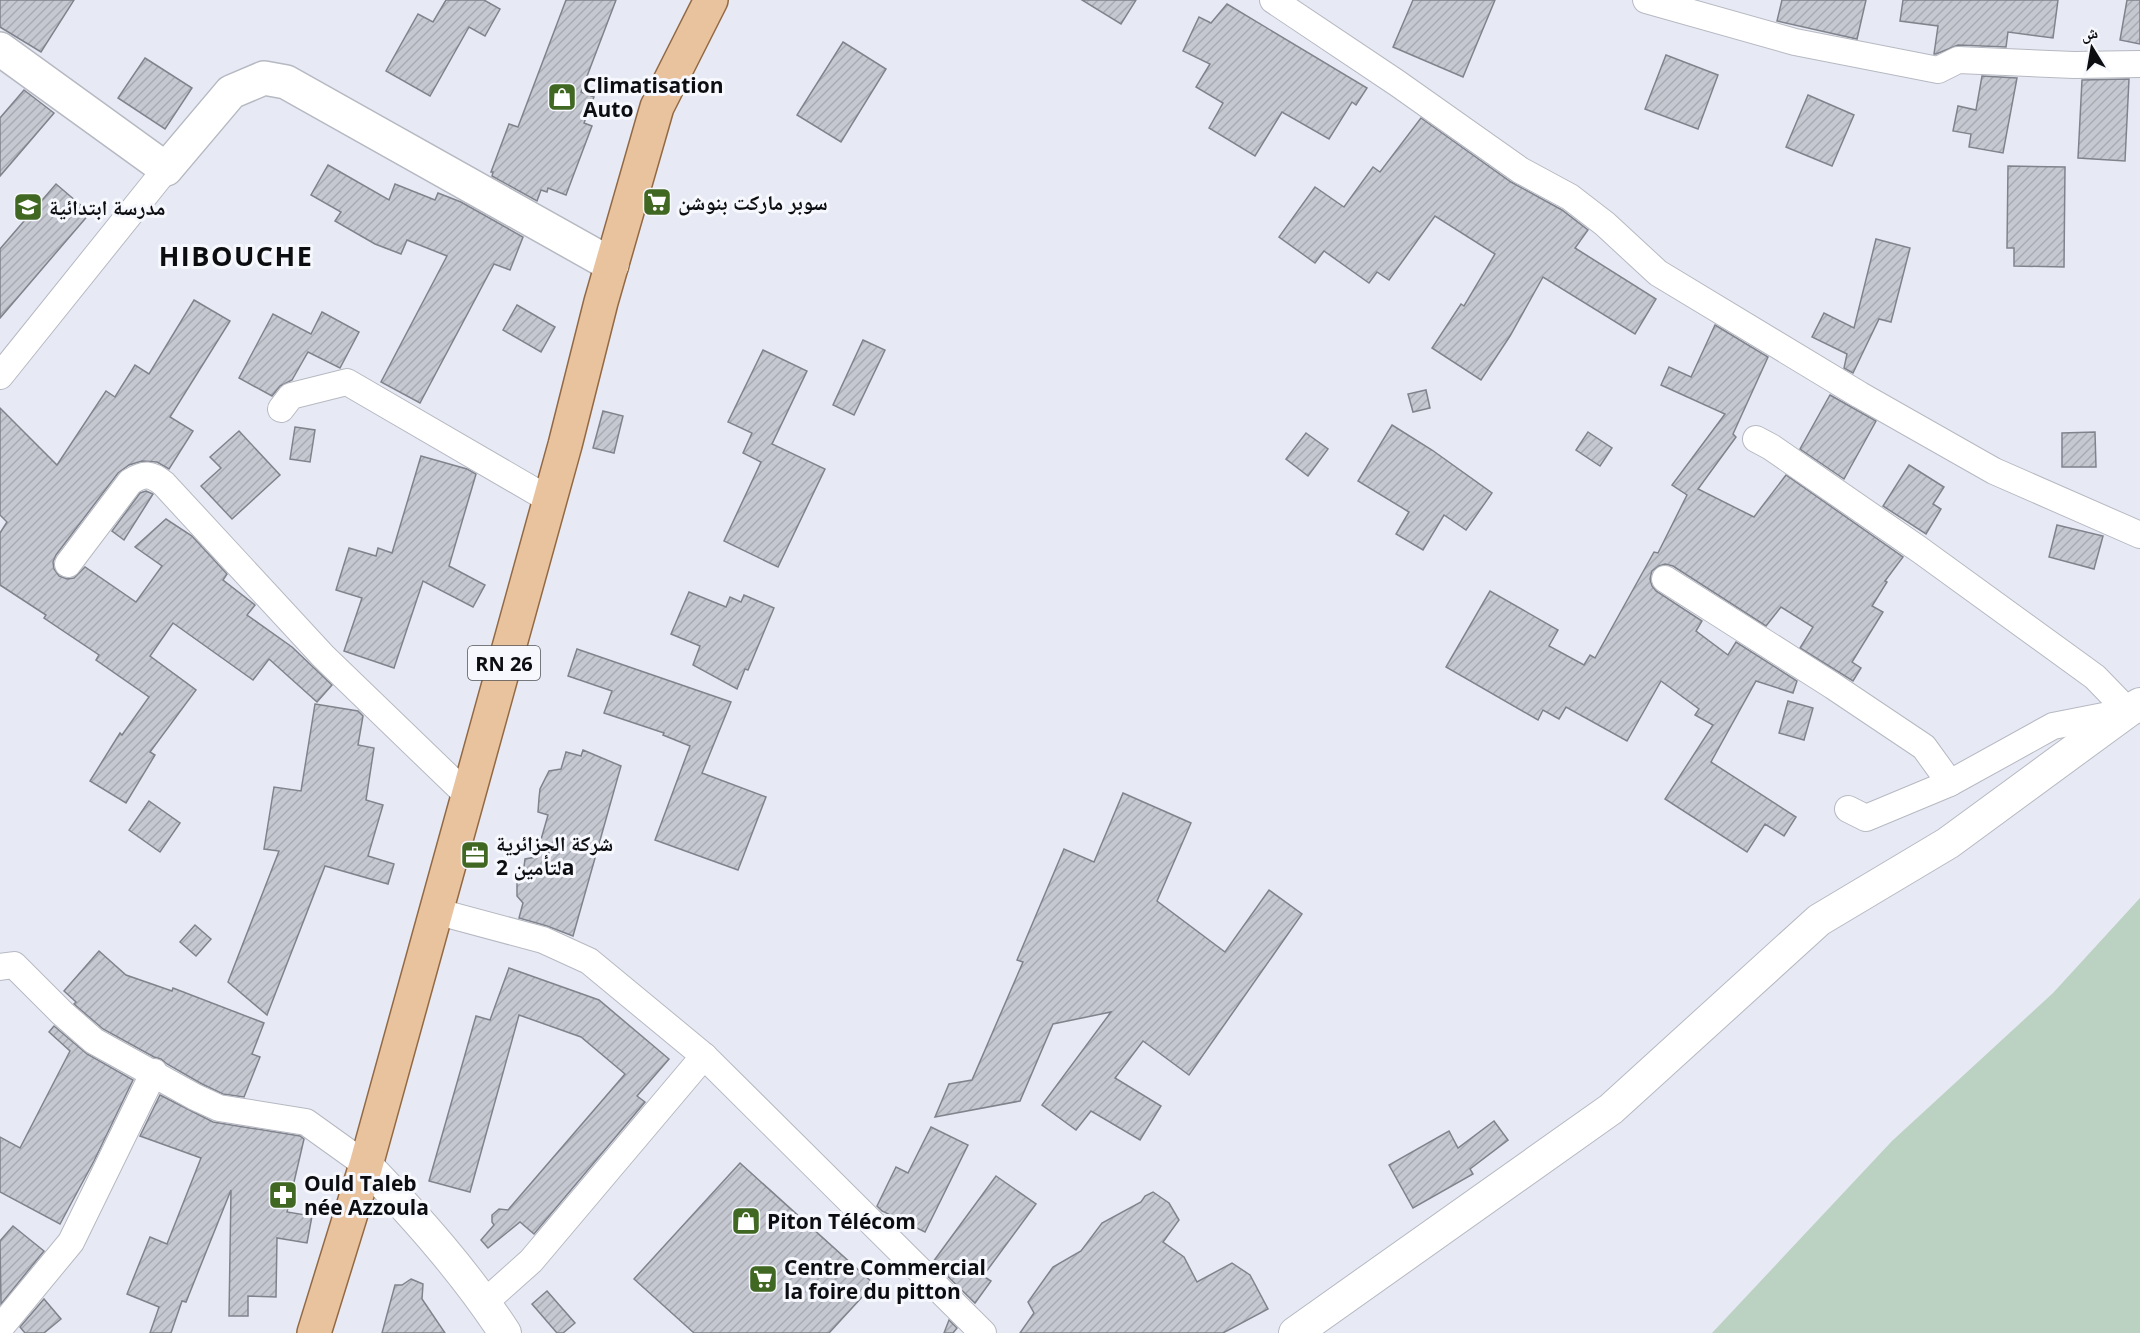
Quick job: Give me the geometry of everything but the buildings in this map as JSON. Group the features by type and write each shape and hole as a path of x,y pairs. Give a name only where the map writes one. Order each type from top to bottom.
{"main road":[{"name":"RN 26","path":"314,1333 366,1165 657,107 711,0"},
{"path":"0,49 166,169 231,92 264,78 286,82 612,265"}],"street":[{"path":"1273,0 1520,170 1570,197 1605,224 1658,273 1860,396 1994,471 2140,535"},
{"path":"1646,0 1795,42 1938,70 1958,60 2074,65 2140,64"},
{"path":"0,376 166,169"},
{"path":"281,409 291,396 347,382 549,500"},
{"path":"1756,439 1920,550 2096,677 2134,708"},
{"path":"68,564 130,482 142,474 154,476 164,484 323,656 467,795"},
{"path":"1665,579 1924,747 1950,783"},
{"path":"1848,809 1866,818 1950,783 2053,726 2134,708"},
{"path":"1295,1333 1611,1109 1819,920 1948,843 2134,708"},
{"path":"435,911 543,940 589,962 704,1056 983,1333"},
{"path":"0,967 14,965 94,1041 154,1072 195,1097 219,1108 306,1122 366,1165 421,1222 485,1302 505,1333"},
{"path":"485,1302 531,1261 704,1056"},
{"path":"0,1328 71,1242 154,1072"}],"green space":[{"path":"2140,898 2140,1333 1712,1333 1892,1141 2053,993"}],"place":[{"name":"Climatisation Auto","path":"562,97"},
{"name":"سوبر ماركت بنوشن","path":"657,202"},
{"name":"مدرسة ابتدائية","path":"28,207"},
{"name":"شركة الجزائرية لتأمين 2a","path":"475,855"},
{"name":"Ould Taleb née Azzoula","path":"283,1195"},
{"name":"Piton Télécom","path":"746,1221"},
{"name":"Centre Commercial la foire du pitton","path":"763,1279"}],"district":[{"name":"HIBOUCHE","path":"236,255"}]}
